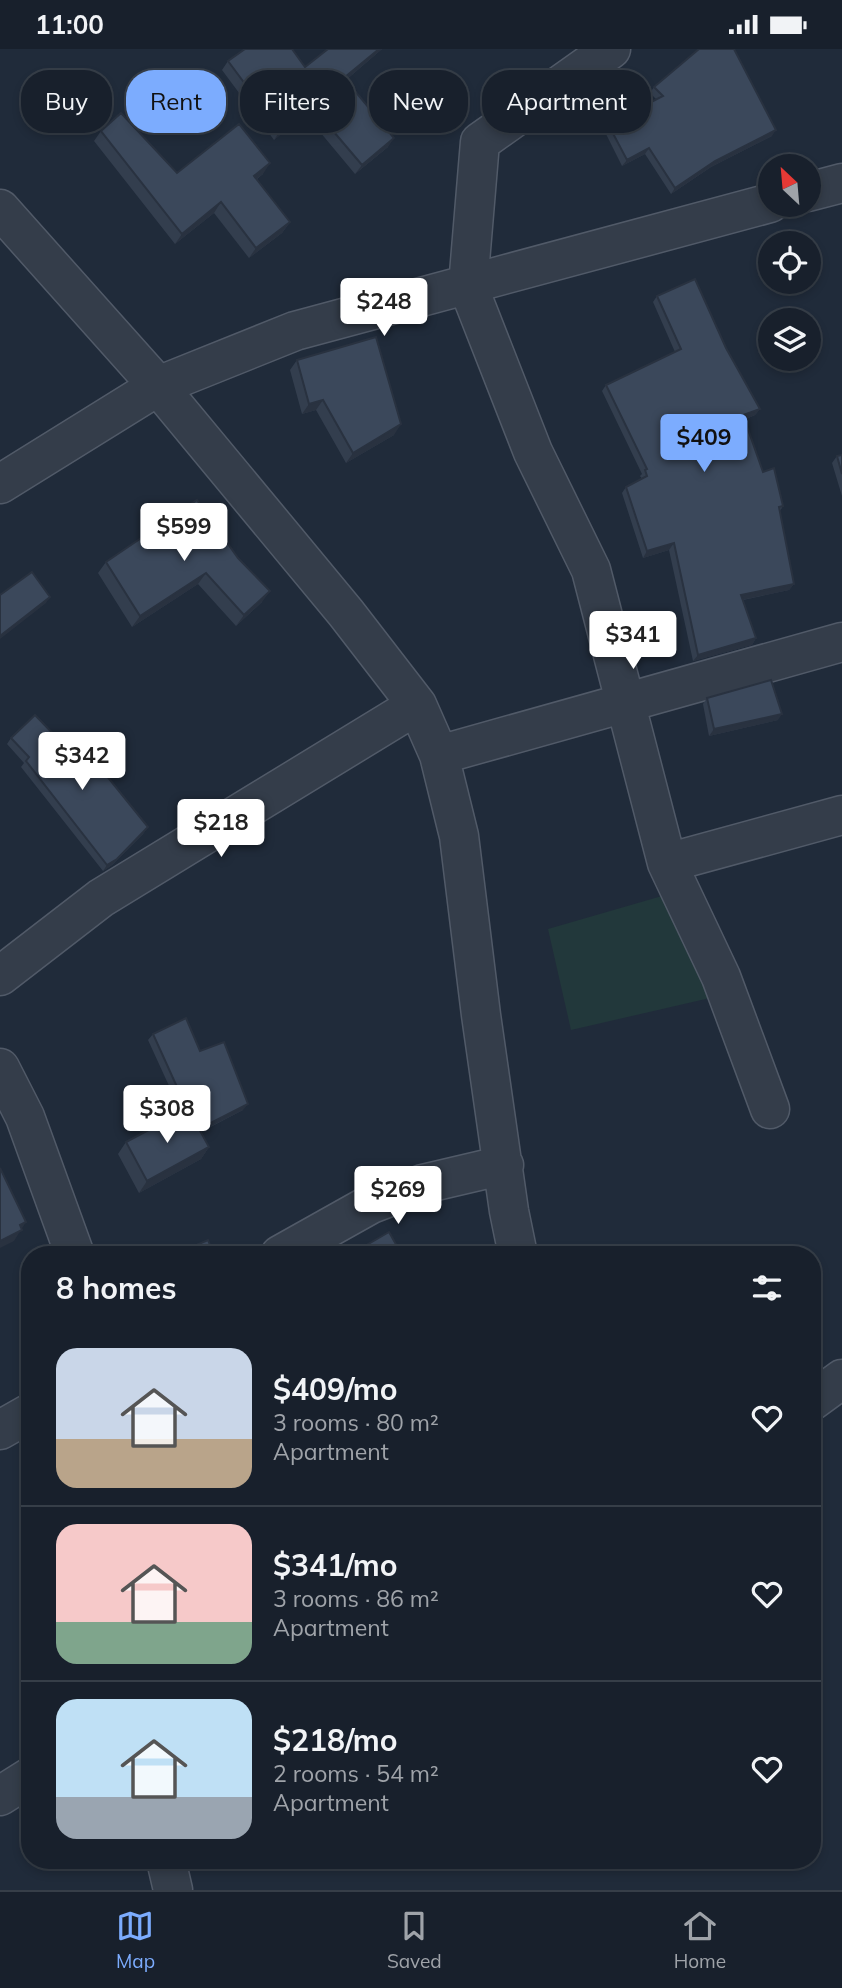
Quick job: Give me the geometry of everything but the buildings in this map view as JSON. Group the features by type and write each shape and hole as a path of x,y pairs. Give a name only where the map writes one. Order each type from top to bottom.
{"street":[{"path":"611,49 480,142 468,286 533,452 591,570 667,863 721,977 770,1109"},
{"path":"821,189 842,183"},
{"path":"0,484 158,386 295,331 758,206"},
{"path":"0,209 158,386 346,613 417,705 439,755 459,836 481,1015 517,1246"},
{"path":"439,755 842,642"},
{"path":"0,976 101,898 417,705"},
{"path":"667,863 842,815"},
{"path":"0,1067 25,1117 72,1246"},
{"path":"296,1246 370,1204 423,1184 504,1165"},
{"path":"821,1395 842,1380"},
{"path":"0,1430 21,1418"},
{"path":"0,1796 21,1783"},
{"path":"168,1869 173,1890"}],"green space":[{"path":"662,896 710,998 571,1030 548,929"}]}
